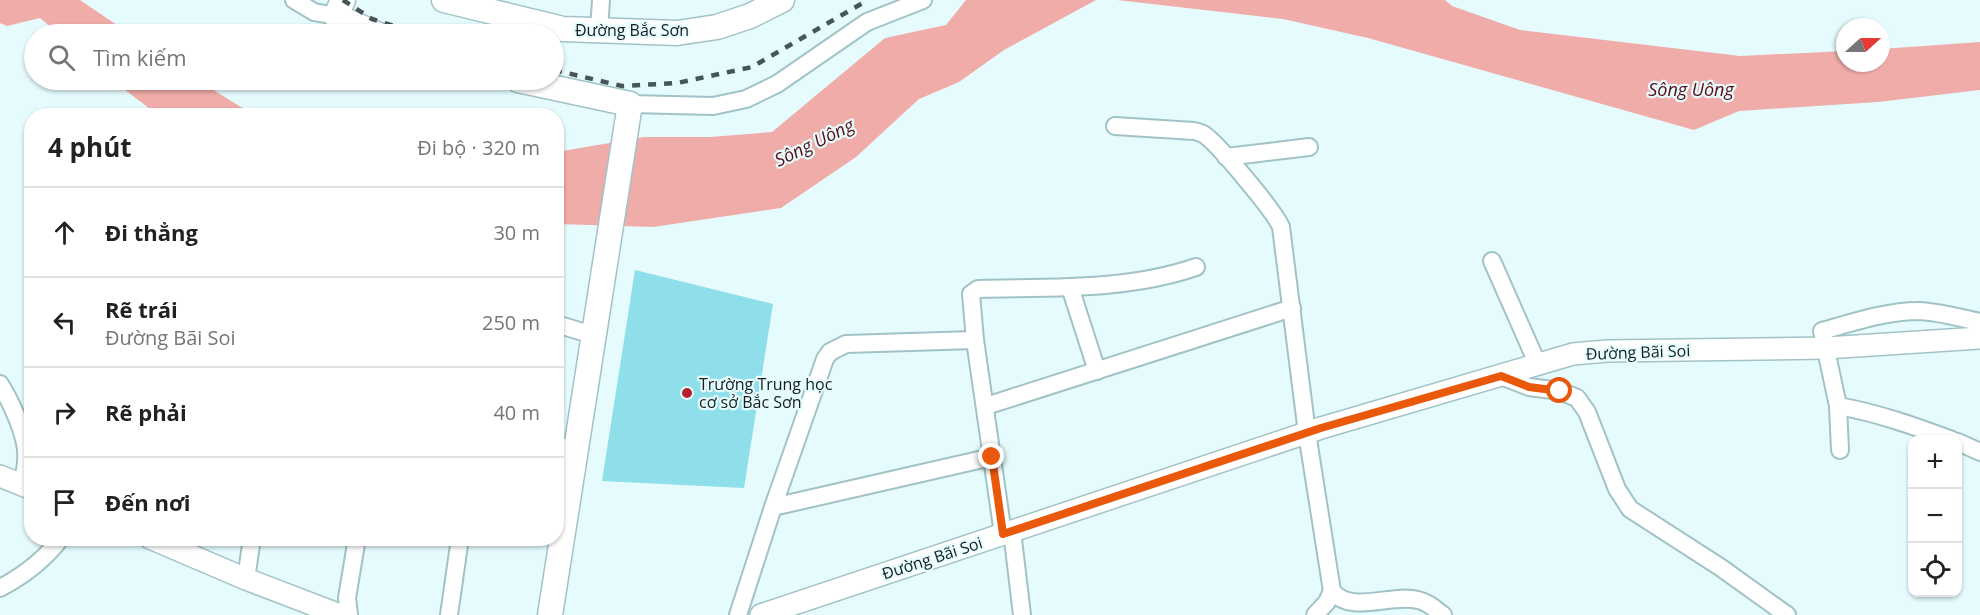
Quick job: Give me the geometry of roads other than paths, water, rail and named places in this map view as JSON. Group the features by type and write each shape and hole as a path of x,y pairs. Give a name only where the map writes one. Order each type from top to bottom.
{"main road":[{"name":"Đường Bắc Sơn","path":"444,0 542,24"},
{"name":"Đường Bắc Sơn","path":"564,29 677,33 717,27 750,16 782,0"},
{"path":"340,8 363,24"},
{"path":"555,90 629,110 594,335 566,448 564,469"},
{"path":"550,615 557,546"}],"street":[{"path":"294,0 314,12 340,8"},
{"path":"599,30 601,0"},
{"path":"629,110 712,106 746,99 777,84 867,22 923,0"},
{"path":"1115,126 1194,131 1208,138 1278,220 1292,308 1307,432 1332,591 1328,602 1316,615"},
{"path":"1226,157 1309,147"},
{"path":"1492,261 1538,365"},
{"path":"1022,615 992,457 970,298 973,291 1070,287 1148,280 1167,277 1196,267"},
{"path":"1070,287 1097,371"},
{"path":"986,406 1292,308"},
{"path":"1840,450 1838,406 1822,331 1879,316 1921,311 1980,322"},
{"path":"564,326 594,335"},
{"name":"Đường Bãi Soi","path":"761,615 1307,432 1573,354 1826,348 1980,338"},
{"path":"738,615 773,507 825,359 830,352 846,344 975,340"},
{"path":"1501,376 1529,387 1560,391 1577,398 1587,412 1617,489 1630,509 1720,567 1787,615"},
{"path":"0,384 7,395 24,440"},
{"path":"1838,406 1893,419 1938,435"},
{"path":"1962,444 1980,452"},
{"path":"773,507 992,457"},
{"path":"0,476 24,486"},
{"path":"0,588 32,567 55,546"},
{"path":"169,546 340,615"},
{"path":"246,579 251,546"},
{"path":"349,615 347,598 356,546"},
{"path":"449,615 459,546"},
{"path":"1332,591 1341,602 1354,605 1408,599 1419,600 1428,603 1443,615"}],"water":[{"path":"0,0 80,0 115,24 47,24 40,18 7,26 0,23"},
{"name":"Sông Uông","path":"966,0 1096,0 1004,50 959,82 919,99 856,157 781,208 653,227 564,224 564,151 644,137 710,137 772,132 885,38 946,25"},
{"name":"Sông Uông","path":"1117,0 1445,0 1452,6 1520,30 1740,56 1836,51 1836,72 1890,72 1890,48 1980,42 1980,90 1878,102 1739,111 1694,130 1368,38 1283,19"},
{"path":"125,90 213,90 243,108 149,108"}],"railway":[{"path":"343,0 372,19 388,24"},
{"path":"564,72 622,86 677,83 752,67 868,0"}],"place":[{"name":"Trường Trung học cơ sở Bắc Sơn","path":"687,393"}]}
